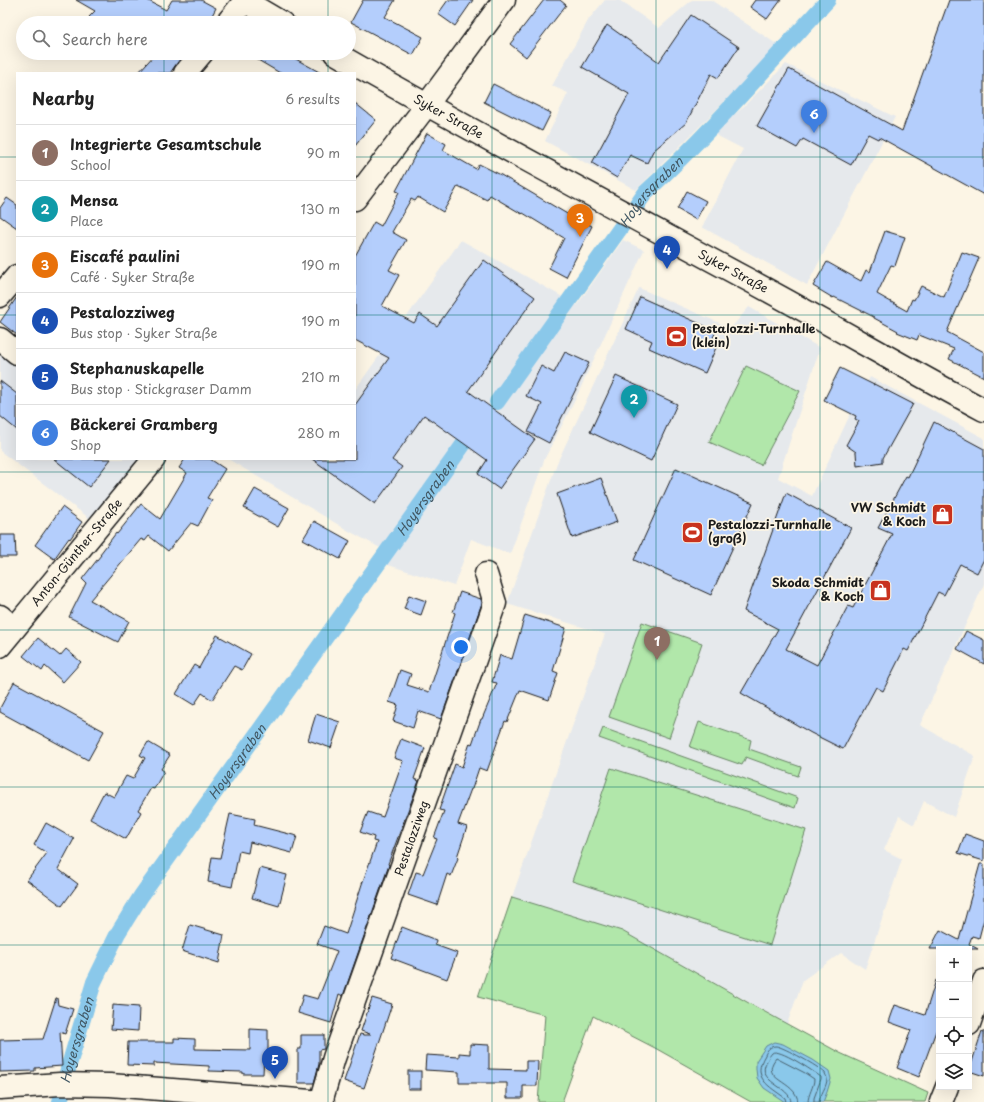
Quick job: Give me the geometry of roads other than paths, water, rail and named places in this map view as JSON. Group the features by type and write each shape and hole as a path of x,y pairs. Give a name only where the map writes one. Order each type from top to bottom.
{"main road":[{"path":"356,198 504,0"},
{"path":"232,16 244,1 270,16"},
{"path":"187,72 196,60"},
{"name":"Syker Straße","path":"347,60 426,106 618,209 984,410"},
{"path":"0,296 16,277"},
{"path":"0,340 16,352"},
{"name":"Anton-Günther-Straße","path":"0,646 7,622 153,460"},
{"name":"Pestalozziweg","path":"321,1102 334,1058 495,603 486,574"},
{"path":"971,1018 984,981"},
{"path":"0,1088 67,1084 110,1085 321,1102"},
{"path":"941,1102 946,1090"}],"water":[{"path":"774,1042 783,1044 813,1060 829,1071 831,1079 823,1102 785,1102 764,1088 757,1078 756,1061 766,1046"}],"waterway":[{"name":"Hoyersgraben","path":"497,402 646,192 716,122 828,0"},
{"name":"Hoyersgraben","path":"60,1102 69,1065 94,982 118,933 141,896 463,445"}],"place":[{"name":"Bäckerei Gramberg","path":"814,133"},
{"name":"Eiscafé paulini","path":"580,237"},
{"name":"Pestalozziweg","path":"667,269"},
{"name":"Pestalozzi-Turnhalle (klein)","path":"677,336"},
{"name":"Mensa","path":"634,418"},
{"name":"VW Schmidt & Koch","path":"942,515"},
{"name":"Pestalozzi-Turnhalle (groß)","path":"693,532"},
{"name":"Skoda Schmidt & Koch","path":"880,590"},
{"name":"Integrierte Gesamtschule","path":"657,660"},
{"name":"Stephanuskapelle","path":"275,1079"}]}
